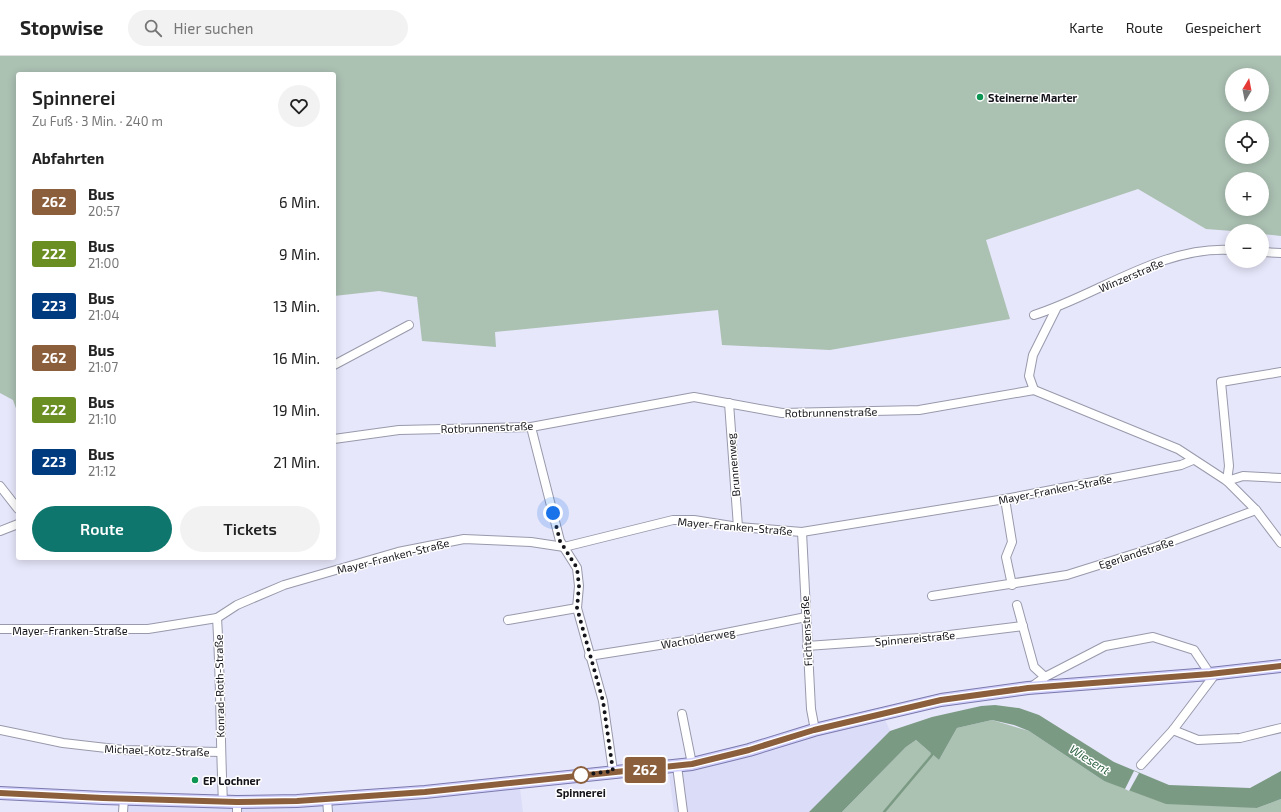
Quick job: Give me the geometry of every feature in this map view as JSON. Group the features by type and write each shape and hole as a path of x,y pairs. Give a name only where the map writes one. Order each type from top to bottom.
{"main road":[{"path":"0,793 223,802 237,807 425,792 613,771 692,764 749,750 815,730 941,700 1028,688 1281,666"}],"street":[{"name":"Winzerstraße","path":"1034,315 1056,309 1160,260 1216,248 1225,249"},
{"path":"1269,252 1281,253"},
{"path":"1056,309 1033,355 1029,376 1034,390 1178,448 1193,460 1227,481 1256,510 1281,543"},
{"path":"336,365 409,325"},
{"path":"1227,481 1229,466 1221,382 1281,372"},
{"name":"Rotbrunnenstraße","path":"336,439 399,430 531,427 694,397 782,413 919,410 1034,390"},
{"name":"Brunnenweg","path":"728,403 738,527"},
{"path":"531,427 560,541 577,568 579,586 577,608 589,656 603,701 613,771"},
{"name":"Mayer-Franken-Straße","path":"0,630 148,629 217,618 237,605 284,585 414,549 464,539 531,542 564,547 674,520 694,520 738,527 802,532 1005,499 1181,465 1193,460"},
{"path":"1227,481 1243,476 1281,478"},
{"path":"0,486 16,506"},
{"path":"1005,499 1012,542 1006,557 1012,585"},
{"name":"Egerlandstraße","path":"932,596 1012,585 1067,575 1156,547 1256,510"},
{"path":"0,531 16,525"},
{"name":"Fichtenstraße","path":"802,532 810,709 815,730"},
{"path":"1017,605 1034,667 1046,677"},
{"path":"508,620 577,608"},
{"name":"Wacholderweg","path":"589,656 691,640 806,617"},
{"name":"Konrad-Roth-Straße","path":"217,618 221,672 221,752 223,802"},
{"name":"Spinnereistraße","path":"807,646 934,637 1023,626"},
{"path":"1028,688 1105,646 1153,637 1194,650 1213,673 1173,730 1141,766"},
{"path":"682,714 692,764"},
{"path":"1173,730 1198,740 1240,738 1281,728"},
{"name":"Michael-Kotz-Straße","path":"0,730 63,743 124,750 221,752"},
{"path":"677,766 683,812"},
{"path":"123,812 124,799"},
{"path":"327,799 328,812"}],"shaded area":[{"path":"0,56 1281,56 1281,236 1269,235 1269,224 1225,224 1225,230 1206,229 1138,189 986,240 1010,319 830,350 722,345 718,310 495,332 496,347 422,341 417,297 379,291 336,296 336,72 16,72 16,408 13,400 0,393"},
{"path":"883,715 890,731 809,812 674,812 669,775"},
{"path":"992,720 1029,731 1104,781 1257,808 1281,799 1281,812 842,812 906,747 916,740 939,760 957,728"},
{"path":"520,788 523,812 127,812 127,799 425,795"}],"water":[{"path":"995,705 1019,708 1039,715 1114,762 1169,785 1250,788 1281,771 1281,799 1257,808 1166,804 1104,781 1029,731 1014,725 992,720 957,728 939,760 916,740 906,747 842,812 809,812 890,731 932,717 981,706"}],"pier":[{"path":"1134,771 1139,773 1129,791 1125,789"}],"waterway":[{"name":"Wiesent","path":"884,812 932,755 932,753"}],"bus line":[{"name":"262","path":"0,793 237,802 297,801 382,796 498,785 576,775 613,771 645,770 692,764 749,750 814,730 941,700 1028,688 1210,674 1281,666"}],"place":[{"name":"Steinerne Marter","path":"980,97"},
{"name":"Spinnerei","path":"581,775"},
{"name":"EP Lochner","path":"195,780"}],"route":[{"path":"553,513 560,541 577,568 579,586 577,608 589,656 603,701 613,771 581,775"}]}
